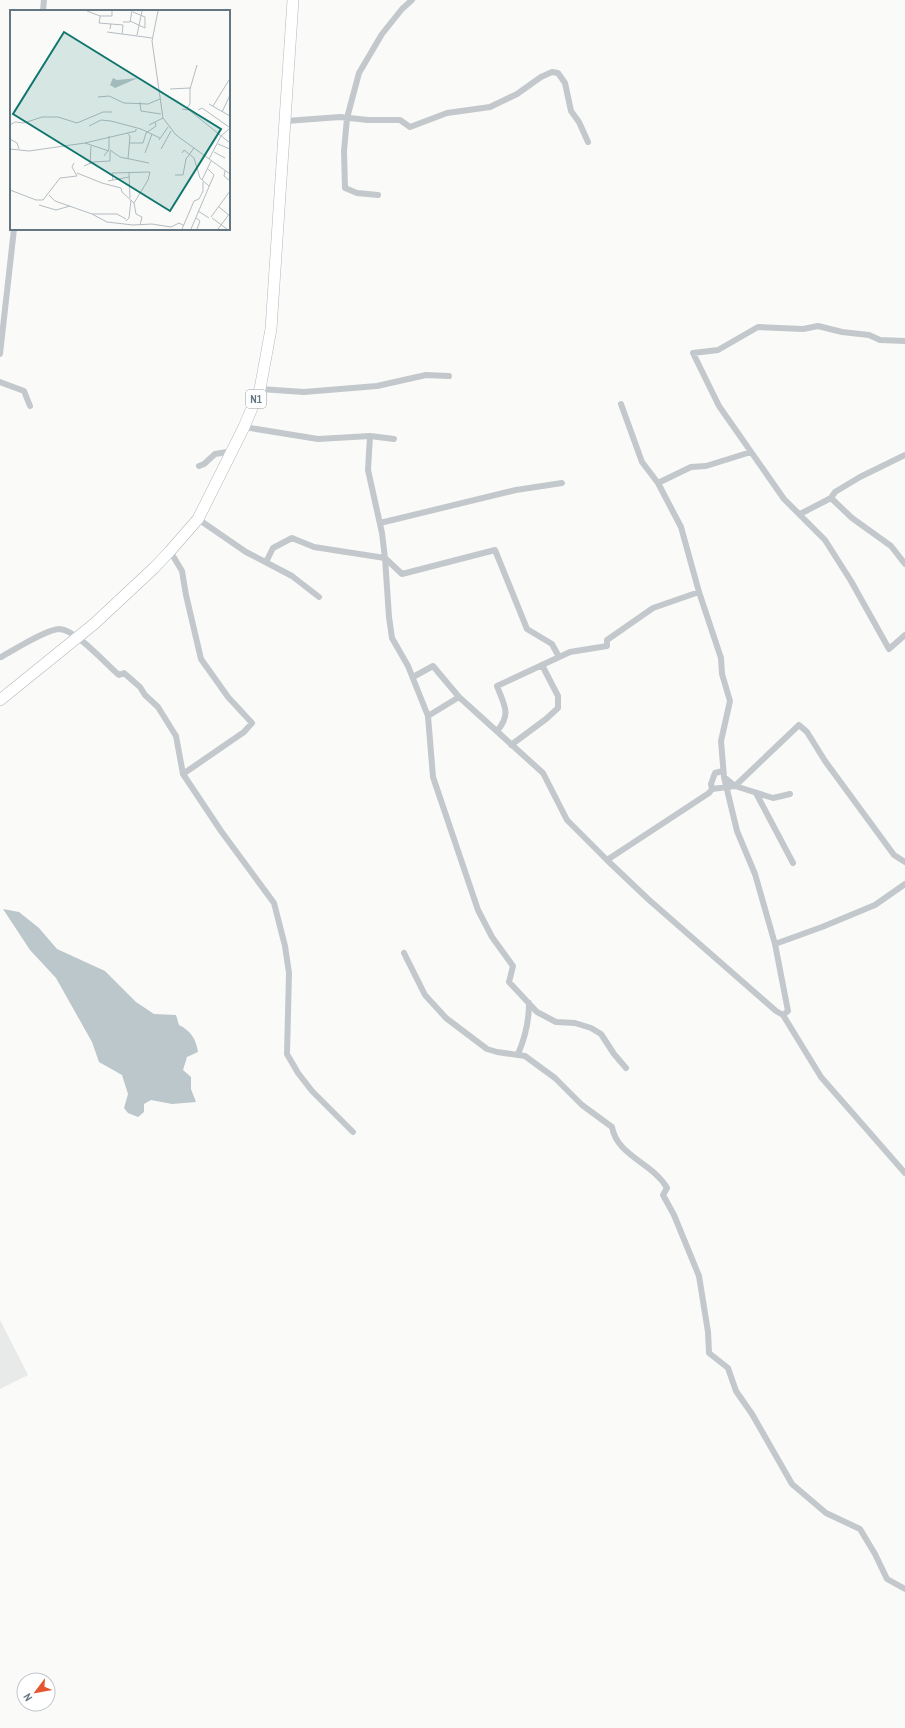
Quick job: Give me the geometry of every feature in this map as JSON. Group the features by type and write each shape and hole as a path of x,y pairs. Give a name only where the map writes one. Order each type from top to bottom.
{"highway":[{"name":"N1","path":"0,700 94,624 149,573 198,518 233,451 260,389 271,328 293,0"}],"street":[{"path":"43,10 44,0"},
{"path":"378,195 357,193 344,188 344,151 347,118 362,67 382,34 402,9 412,0"},
{"path":"286,121 340,117 389,121 400,120 410,127 447,113 490,107 517,94 541,77 552,72 558,73 565,83 571,111 579,122 588,142"},
{"path":"0,354 14,230"},
{"path":"905,341 880,340 869,335 842,332 818,326 803,329 758,327 718,350 693,353 720,406 784,499 825,540 852,581 889,649 905,635"},
{"path":"260,389 304,392 377,386 426,375 449,376"},
{"path":"0,382 24,391 30,406"},
{"path":"621,404 642,462 658,483 681,527 699,592 721,658 722,674 730,701 721,741 723,774 737,831 755,874 775,944 788,1011 783,1015"},
{"path":"244,427 318,439 370,436 394,439"},
{"path":"370,436 368,470 380,523 385,558 392,638 413,677 428,716 433,777 476,903 492,937 513,966 509,982 537,1012 556,1022 575,1023 590,1028 601,1034 614,1054 626,1068"},
{"path":"199,466 204,464 215,454 233,451"},
{"path":"658,483 691,466 706,466 751,452"},
{"path":"800,514 831,498 835,492 860,477 905,455"},
{"path":"380,523 516,490 562,482"},
{"path":"831,498 852,518 891,546 905,564"},
{"path":"198,518 246,552 292,576 319,597"},
{"path":"266,562 272,548 292,538 314,546 385,558 402,574 495,550 527,629 552,644 559,657"},
{"path":"170,551 182,571 201,659 228,697 252,723 244,732 183,774"},
{"path":"497,731 505,722 506,712 497,686 570,652 607,646 607,640 653,608 699,592"},
{"path":"1,657 42,634 60,629 78,637 118,675 124,673 158,707 176,736 183,774 221,831 274,903 285,946 289,972 287,1054 298,1073 312,1091 353,1132"},
{"path":"413,677 433,666 459,697 543,773 567,820 606,860 648,899 776,1011 783,1015 821,1077 905,1173"},
{"path":"511,745 546,719 558,708 558,696 542,666"},
{"path":"428,716 459,697"},
{"path":"735,786 799,725 807,732 825,761 894,855 905,862"},
{"path":"712,789 711,784 715,773 723,774 735,786"},
{"path":"606,860 671,819 709,793 712,789 735,786 772,798 790,794"},
{"path":"756,793 793,863"},
{"path":"775,944 822,927 875,905 905,884"},
{"path":"404,953 425,995 446,1018 487,1049 525,1056 555,1078 582,1105 612,1127 614,1136 624,1149 662,1180 667,1188 664,1195 674,1215 699,1276 708,1332 709,1353 728,1368 736,1392 752,1414 792,1484 826,1513 860,1529 876,1554 887,1579 905,1589"},
{"path":"518,1054 523,1043 528,1021 529,1003"}],"shaded area":[{"path":"3,909 19,912 39,928 57,949 105,971 136,1002 154,1014 176,1015 179,1025 190,1033 197,1047 198,1052 187,1057 183,1070 191,1077 191,1089 196,1102 172,1104 151,1100 144,1104 144,1112 138,1117 128,1113 124,1108 128,1094 122,1075 99,1062 92,1042 56,978 30,950"},
{"path":"0,1320 28,1375 0,1389"}]}
